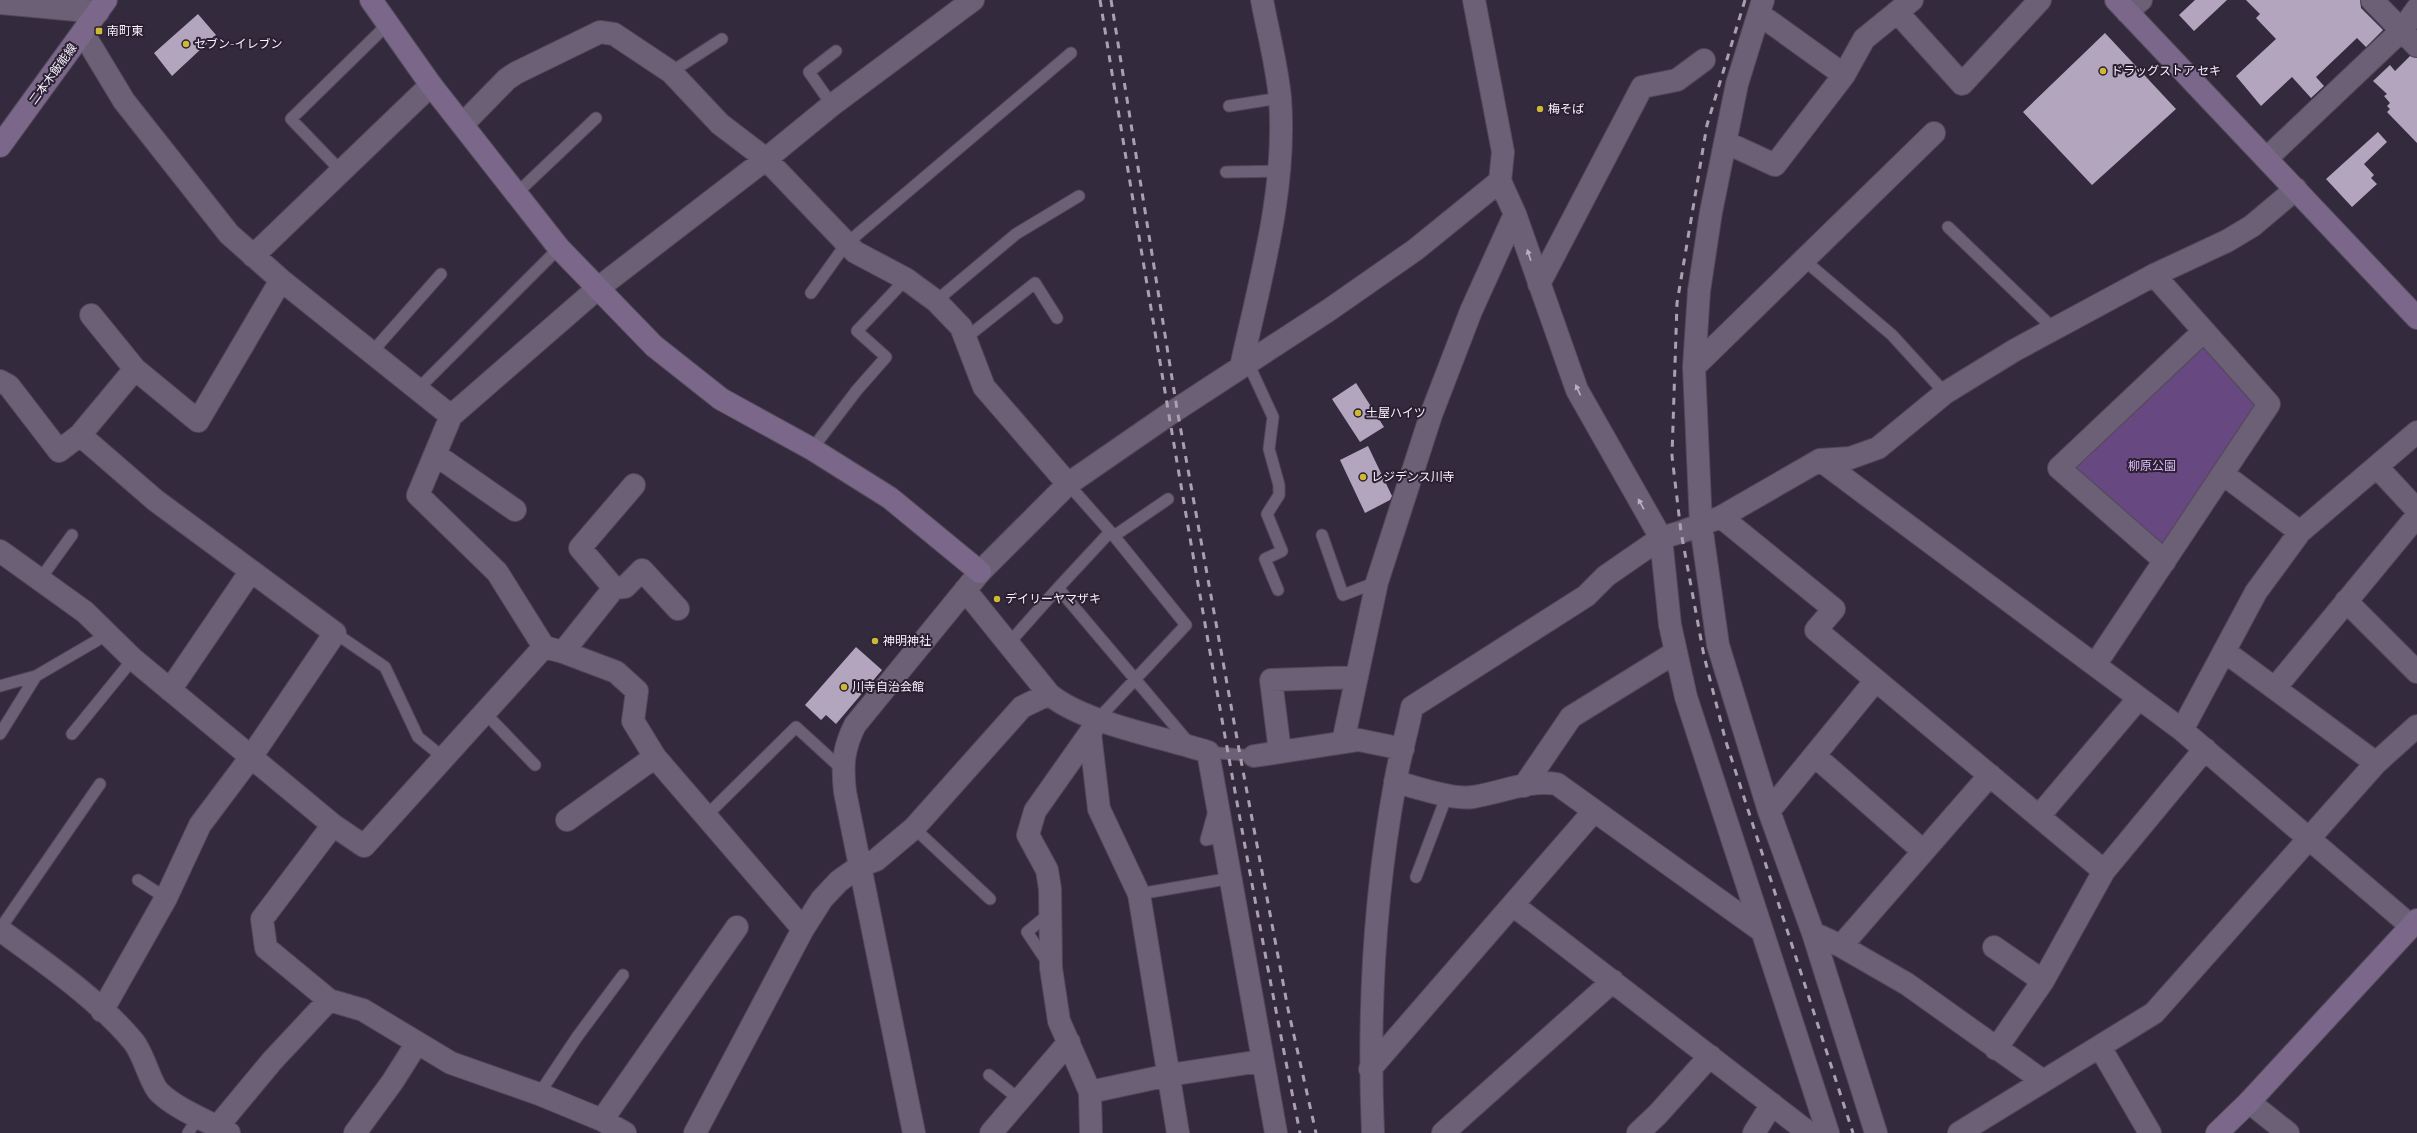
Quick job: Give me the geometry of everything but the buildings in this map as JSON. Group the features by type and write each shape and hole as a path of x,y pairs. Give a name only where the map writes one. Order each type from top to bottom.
{"street":[{"path":"371,0 432,85 559,248 597,289 654,346 722,398 812,449 890,498 980,572"},
{"path":"1244,365 1268,244 1280,171 1280,98 1262,0"},
{"path":"1474,0 1503,152 1500,181 1515,214 1577,390 1661,538 1670,625 1686,697 1828,1133"},
{"path":"1725,142 1775,165 1844,75 1864,39 1904,6 1962,84 2040,0"},
{"path":"2372,0 2417,46"},
{"path":"803,929 705,817 655,757 633,721 637,691 616,672 554,649 497,572 418,495 451,416 597,289 766,159 832,105 965,2"},
{"path":"0,3 102,6"},
{"path":"2128,4 2267,158 2417,318"},
{"name":"二本木飯能線","path":"0,146 102,6"},
{"path":"1844,75 1761,7 1737,84 1711,212 1699,291 1694,367 1701,525 1718,645 1769,811 1813,934 1876,1133"},
{"path":"2267,158 2402,30 2417,9"},
{"path":"462,124 507,79 516,73 600,32 614,34 671,72 720,124 766,159 855,252 906,279 936,301 962,328 984,387 1068,484"},
{"path":"83,33 124,101 229,234 281,280 451,416"},
{"path":"1539,284 1642,87 1677,80 1704,60"},
{"path":"254,256 432,85"},
{"path":"1694,367 1934,132"},
{"path":"914,1133 860,866 843,770 846,744 855,725 980,572 1068,484 1415,250 1500,181"},
{"path":"1373,1133 1370,1069 1378,908 1395,782 1412,707 1586,596 1606,576 1661,538 1721,517 1820,460 1850,458 1878,448 1945,392 2054,329 2154,275 2227,241 2252,226 2296,189"},
{"path":"1343,742 1377,582 1431,415 1471,311 1515,214"},
{"path":"2095,665 2270,404 2154,275"},
{"path":"91,315 136,369 198,421 281,280"},
{"path":"2165,560 2059,468 2204,331"},
{"path":"0,381 9,386 59,451 80,435 136,369"},
{"path":"2182,730 2256,592 2300,532 2417,432"},
{"path":"80,435 155,500 335,633 251,757 200,825 166,898 102,1011"},
{"path":"436,455 515,510"},
{"path":"1820,460 2182,730 2309,838 2414,923 2250,1102 2216,1133"},
{"path":"2377,467 2417,510"},
{"path":"2223,474 2300,532"},
{"path":"614,588 580,548 634,485"},
{"path":"2275,688 2417,516"},
{"path":"1721,517 1834,609 1816,630 2104,871"},
{"path":"0,551 41,578 85,612 133,659 332,825 364,846 485,713 554,649 614,588 625,587 642,570 678,609"},
{"path":"170,690 251,571"},
{"path":"965,590 1050,694 1094,726 1200,749 1217,799 1232,878 1261,1060 1276,1133"},
{"path":"2346,601 2417,672"},
{"path":"2224,651 2376,763"},
{"path":"1524,786 1571,717 1676,652"},
{"path":"1280,752 1271,680 1357,677"},
{"path":"1769,811 1876,680"},
{"path":"695,1133 803,929 822,899 839,881 860,866 876,860 914,828 1022,707 1050,694"},
{"path":"2039,816 2139,698"},
{"path":"1094,726 1099,809 1139,894 1178,1133"},
{"path":"1091,1133 1090,1092 1070,1049 1069,1042 1059,1020 1051,968 1050,889 1047,870 1028,835 1035,810 1094,726"},
{"path":"1959,1133 2100,1047 2154,1012 2376,763 2417,726"},
{"path":"1254,756 1359,740 1403,749"},
{"path":"1996,1049 2043,981 2104,871 2204,749"},
{"path":"1815,756 1923,851"},
{"path":"568,820 655,757"},
{"path":"1841,946 1990,775"},
{"path":"1395,782 1447,795 1471,797 1543,781 1557,784 1762,931"},
{"path":"1370,1069 1594,811"},
{"path":"332,825 262,918 266,948 329,1000 363,1010 462,1068 539,1094 602,1120 625,1133"},
{"path":"1513,905 1809,1133"},
{"path":"602,1120 737,927"},
{"path":"0,930 40,959 102,1011 133,1042 144,1058 158,1091 208,1128 329,1000"},
{"path":"1813,934 1841,946 1907,984 1996,1049 2043,1081"},
{"path":"1994,947 2043,981"},
{"path":"1442,1133 1613,981"},
{"path":"991,1133 1069,1042"},
{"path":"355,1133 393,1081 418,1043"},
{"path":"2100,1047 2150,1133"},
{"path":"1638,1133 1658,1114 1710,1056"},
{"path":"1090,1092 1169,1075 1261,1060"},
{"path":"2250,1102 2288,1133"},
{"path":"1754,1133 1772,1104"}],"lane":[{"path":"342,172 292,120 388,24"},
{"path":"671,72 722,39"},
{"path":"832,105 809,72 836,51"},
{"path":"810,293 846,244 1071,53"},
{"path":"1229,106 1280,98"},
{"path":"517,193 596,118"},
{"path":"1226,172 1280,171"},
{"path":"936,301 1016,234 1079,196"},
{"path":"1948,227 2054,329"},
{"path":"418,389 559,248"},
{"path":"1804,260 1892,334 1945,392"},
{"path":"372,352 441,274"},
{"path":"812,449 857,390 886,357 857,332 906,279"},
{"path":"967,338 1035,283 1057,318"},
{"path":"1244,365 1273,417 1269,449 1279,485 1279,494 1267,514 1282,551 1265,559 1278,590"},
{"path":"1068,484 1112,534 1186,625 1094,726"},
{"path":"1009,643 1058,588 1112,534 1168,499"},
{"path":"1322,534 1343,595 1377,582"},
{"path":"41,578 72,535"},
{"path":"1058,588 1135,680 1200,749 1254,756"},
{"path":"335,633 385,668 418,738 444,758"},
{"path":"0,686 36,676 108,634"},
{"path":"72,734 133,659"},
{"path":"0,734 36,676"},
{"path":"485,713 535,765"},
{"path":"705,817 796,727 843,770"},
{"path":"0,930 100,784"},
{"path":"1416,877 1447,795"},
{"path":"914,828 990,899"},
{"path":"1139,894 1232,878"},
{"path":"138,880 166,898"},
{"path":"539,1094 577,1037 623,975"},
{"path":"989,1074 1020,1100"}],"green space":[{"name":"柳原公園","path":"2204,331 2269,404 2165,561 2059,468"}],"railway":[{"path":"1100,0 1220,709 1272,992 1300,1133"},
{"path":"1111,0 1177,409 1288,1009 1316,1133"},
{"path":"1745,0 1707,125 1677,303 1672,456 1681,532 1704,656 1726,742 1853,1133"}],"place":[{"name":"南町東","path":"99,31"},
{"name":"セブン-イレブン","path":"186,44"},
{"name":"ドラッグストア セキ","path":"2103,71"},
{"name":"梅そば","path":"1540,109"},
{"name":"土屋ハイツ","path":"1358,413"},
{"name":"レジデンス川寺","path":"1363,477"},
{"name":"デイリーヤマザキ","path":"997,599"},
{"name":"神明神社","path":"875,641"},
{"name":"川寺自治会館","path":"844,687"}]}
